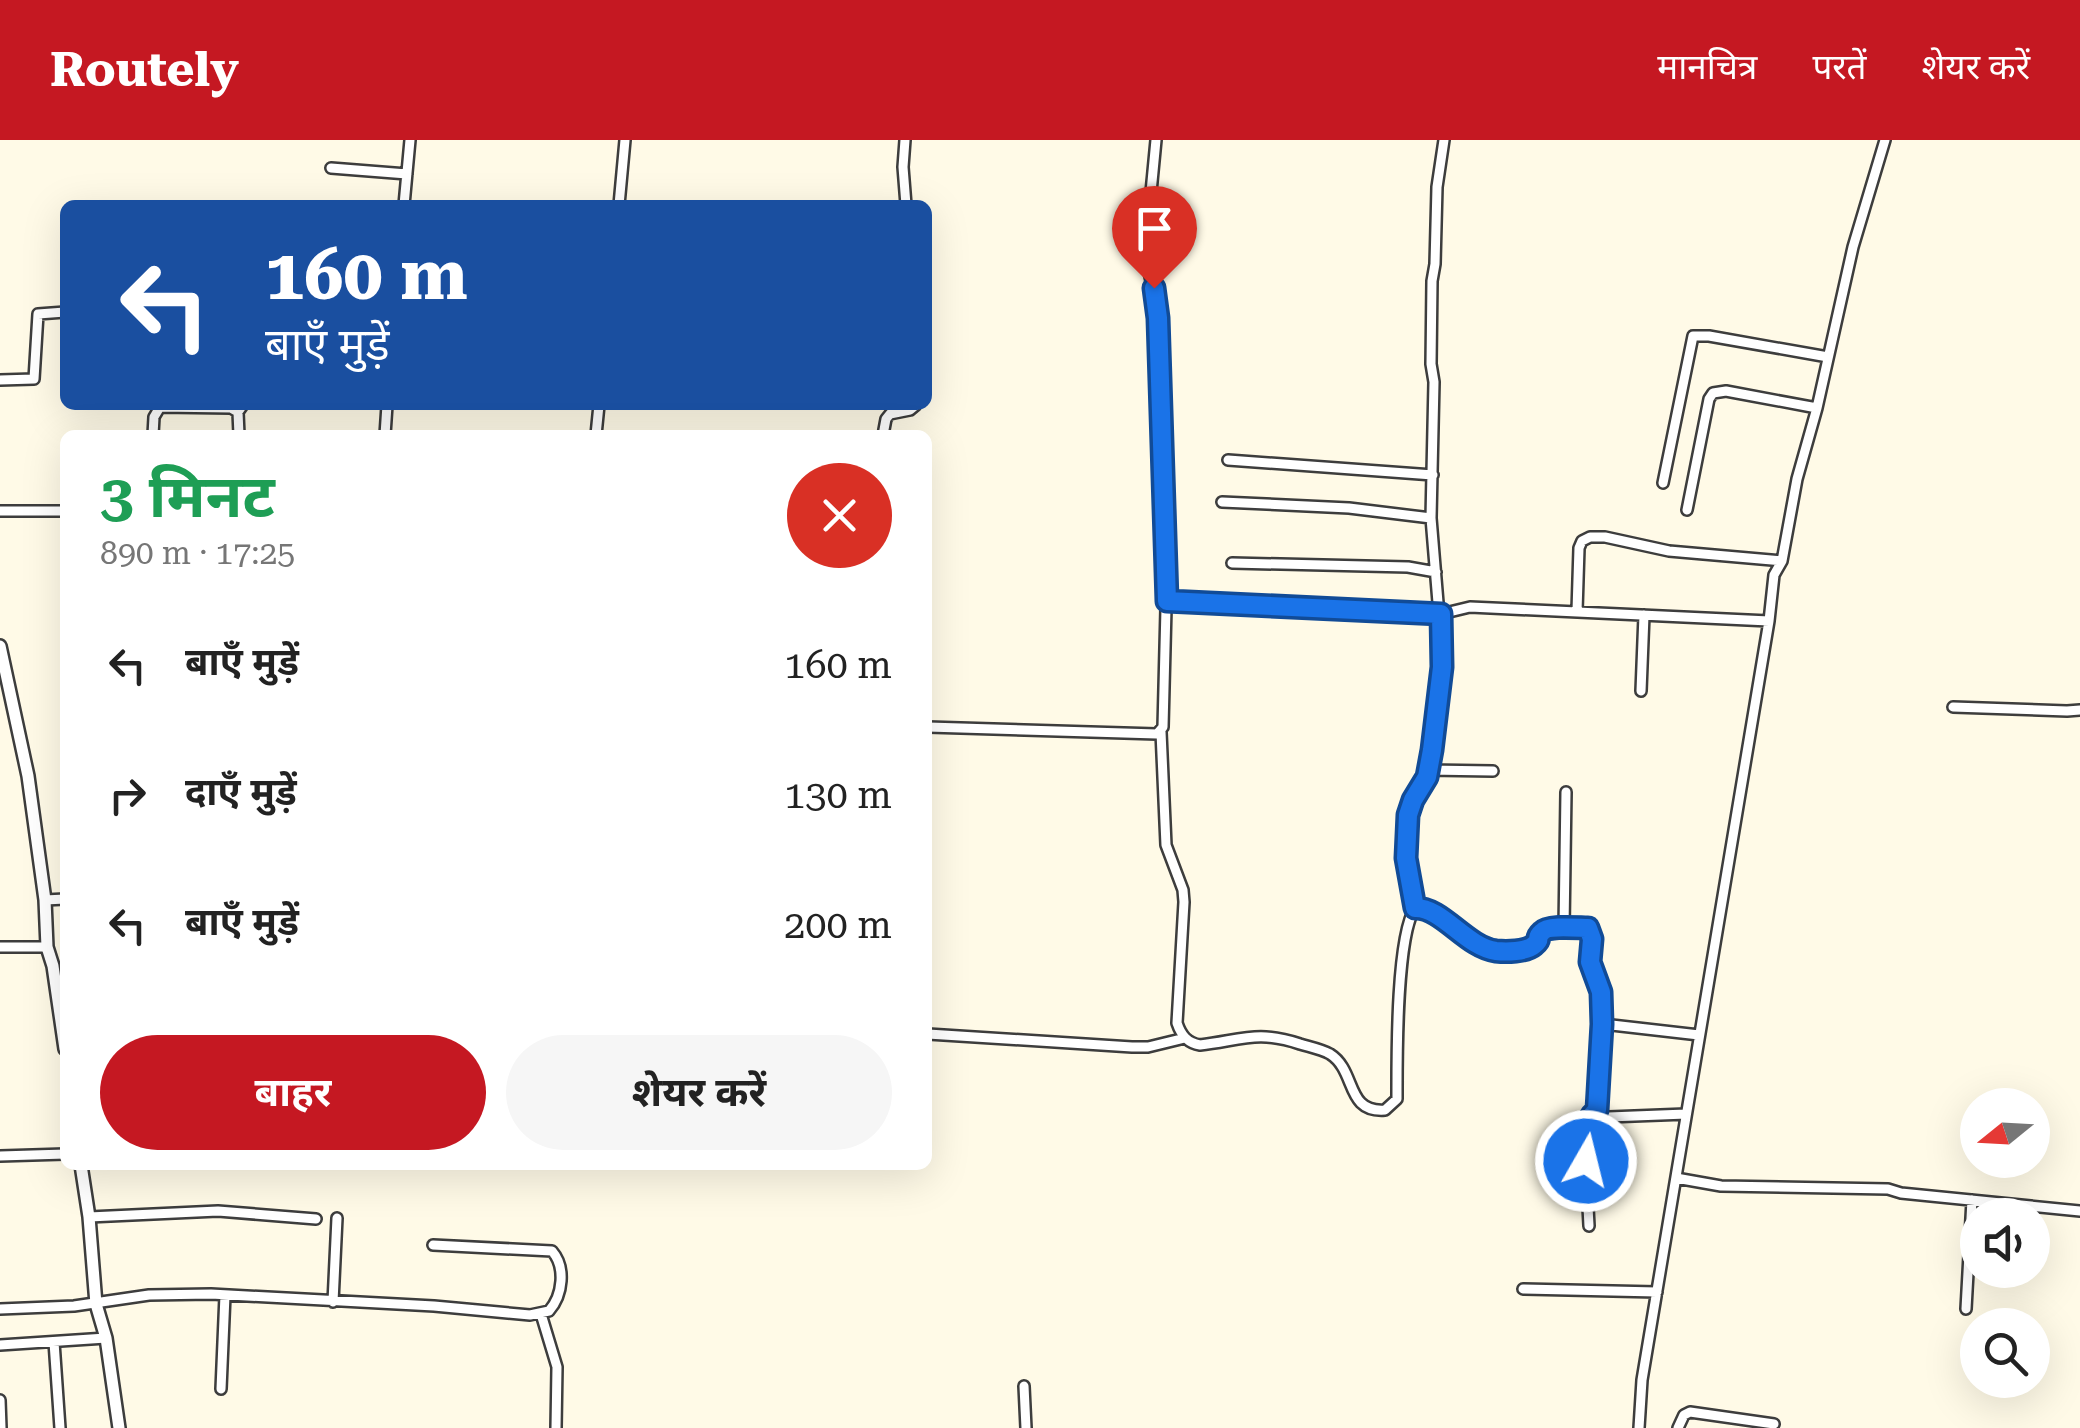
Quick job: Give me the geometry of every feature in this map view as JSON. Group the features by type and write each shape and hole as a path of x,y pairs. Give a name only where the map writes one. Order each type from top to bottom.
{"street":[{"path":"404,200 410,140"},
{"path":"619,200 625,140"},
{"path":"904,140 906,200"},
{"path":"1156,140 1145,255 1158,318 1167,601 1161,732 1166,845 1184,902 1176,1023 1192,1044 1267,1035 1321,1050 1343,1067 1357,1098 1369,1110 1386,1110 1396,1098 1404,943 1408,920 1415,908 1406,858 1408,815 1428,770 1442,667 1432,518 1432,281 1444,140"},
{"path":"1640,1428 1642,1380 1774,575 1782,561 1797,479 1853,248 1885,140"},
{"path":"331,168 407,174"},
{"path":"0,380 34,379 38,314 60,312"},
{"path":"1663,483 1693,336 1828,357"},
{"path":"1687,510 1713,393 1726,390 1817,408"},
{"path":"884,430 890,414 910,410"},
{"path":"1228,460 1432,475"},
{"path":"1222,502 1349,508 1432,518"},
{"path":"0,511 60,511"},
{"path":"1577,611 1579,548 1590,537 1687,554 1782,561"},
{"path":"1232,563 1408,567 1436,572"},
{"path":"1167,601 1441,614 1470,606 1769,621"},
{"path":"1641,691 1644,615"},
{"path":"0,646 28,776 48,947 59,966"},
{"path":"1954,707 2080,710"},
{"path":"932,727 1153,735 1161,732"},
{"path":"1428,770 1493,771"},
{"path":"1564,928 1566,792"},
{"path":"45,900 60,899"},
{"path":"1415,908 1426,909 1490,950 1530,947 1544,930 1588,928 1590,962 1601,992 1597,1110 1601,1116 1610,1117 1686,1114"},
{"path":"0,946 48,947"},
{"path":"1602,1024 1699,1035"},
{"path":"932,1034 1132,1047 1185,1038"},
{"path":"1589,1226 1584,1129 1597,1110"},
{"path":"0,1156 60,1154"},
{"path":"82,1170 96,1304 106,1338 119,1428"},
{"path":"1676,1178 1721,1186 1888,1190 1960,1199"},
{"path":"2050,1208 2080,1211"},
{"path":"88,1217 218,1210 316,1219"},
{"path":"334,1302 337,1218"},
{"path":"0,1309 96,1304 150,1295 226,1295 540,1314 550,1311 559,1298 559,1262 552,1251 433,1246"},
{"path":"1523,1289 1657,1292"},
{"path":"221,1388 226,1295"},
{"path":"540,1314 557,1366 556,1428"},
{"path":"0,1345 106,1338"},
{"path":"54,1342 60,1428"},
{"path":"1024,1386 1026,1428"},
{"path":"0,1400 1,1428"},
{"path":"1678,1428 1690,1412 1774,1424"}],"route":[{"path":"1154,288 1167,601 1441,614 1442,667 1432,750 1427,777 1408,815 1406,858 1415,908 1426,909 1490,950 1530,947 1548,928 1588,928 1592,939 1590,962 1601,992 1602,1024 1597,1110 1584,1129 1586,1161"}]}
